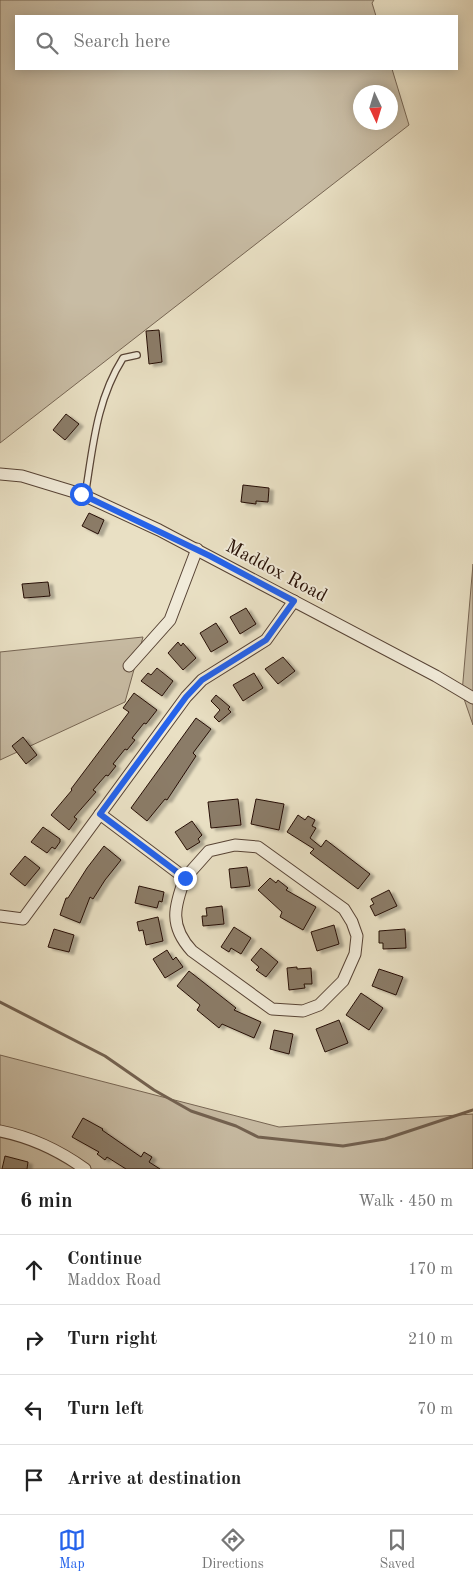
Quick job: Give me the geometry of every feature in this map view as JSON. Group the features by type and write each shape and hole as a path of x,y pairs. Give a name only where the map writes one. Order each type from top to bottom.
{"street":[{"name":"Maddox Road","path":"0,474 22,476 85,496 197,549 436,676 473,698"},
{"path":"129,666 170,620 197,549"},
{"path":"0,916 23,919 186,697 202,680 266,640 294,601"},
{"path":"100,814 185,878"},
{"path":"235,845 258,847 344,909 352,922 356,936 355,954 343,981 319,1005 304,1011 272,1009 192,951 184,943 175,922 176,900 185,878 209,851 235,845"},
{"path":"0,1131 42,1144 85,1169"}],"lane":[{"path":"85,496 100,408 123,358 137,355"}],"shaded area":[{"path":"0,0 374,0 372,3 376,15 15,15 15,70 392,70 397,85 353,85 353,130 398,130 398,89 409,125 0,443"},
{"path":"473,564 473,725 462,693"},
{"path":"143,637 125,702 0,760 0,652"},
{"path":"0,1055 279,1127 473,1114 473,1169 0,1169"}],"building":[{"path":"159,330 162,362 149,364 146,331"},
{"path":"66,414 79,424 65,440 53,430"},
{"path":"243,485 269,488 268,502 256,501 256,504 241,502"},
{"path":"89,513 104,520 98,534 82,526"},
{"path":"48,582 50,596 24,598 22,584"},
{"path":"246,608 256,624 240,634 230,617"},
{"path":"216,623 228,642 211,652 200,633"},
{"path":"178,642 181,646 183,643 196,658 183,670 168,653"},
{"path":"283,657 295,671 278,684 265,669"},
{"path":"157,668 173,681 162,696 141,681 148,673 151,675"},
{"path":"254,673 263,688 243,701 233,685"},
{"path":"134,693 157,710 132,738 135,740 113,764 116,766 108,776 106,775 93,790 96,792 74,817 77,819 69,830 51,815 72,790 129,712 123,708"},
{"path":"216,695 230,707 228,709 231,712 219,722 214,717 220,710 211,701"},
{"path":"196,718 211,729 193,753 196,756 167,800 165,799 147,821 131,808"},
{"path":"23,737 37,755 26,764 12,746"},
{"path":"238,799 241,825 211,828 208,802"},
{"path":"256,799 284,804 279,830 251,824"},
{"path":"298,815 305,820 308,816 315,820 312,826 316,828 310,838 321,847 326,840 370,874 358,889 310,853 314,849 287,832"},
{"path":"192,821 202,835 198,839 200,842 187,850 175,832"},
{"path":"43,827 60,839 55,849 52,847 47,853 31,842"},
{"path":"104,846 121,860 93,899 90,897 80,923 60,915 66,898 68,898"},
{"path":"25,856 40,868 25,886 10,874"},
{"path":"247,867 250,886 231,888 229,869"},
{"path":"270,878 276,883 278,880 288,888 286,890 316,907 303,930 280,917 282,912 258,890"},
{"path":"139,886 164,892 162,902 159,901 157,908 135,903"},
{"path":"389,890 397,906 375,916 370,906 374,904 371,899"},
{"path":"222,906 224,924 203,926 202,916 207,916 206,908"},
{"path":"158,917 163,941 146,945 143,930 139,931 137,922"},
{"path":"334,925 339,944 317,951 311,932"},
{"path":"234,927 251,938 241,954 231,948 229,952 221,947"},
{"path":"54,929 74,935 69,952 48,947"},
{"path":"405,929 406,948 383,949 383,943 379,943 379,931"},
{"path":"261,948 278,962 266,977 256,970 259,967 251,960"},
{"path":"167,950 173,960 176,957 183,967 165,978 153,959"},
{"path":"297,967 297,969 311,968 312,984 304,984 305,988 289,990 287,968"},
{"path":"379,969 403,977 396,995 372,986"},
{"path":"189,971 236,1008 234,1010 261,1022 254,1038 222,1024 219,1028 197,1010 200,1005 177,986"},
{"path":"361,993 383,1008 369,1030 346,1015"},
{"path":"339,1020 348,1043 325,1052 316,1029"},
{"path":"274,1030 293,1034 289,1054 270,1049"},
{"path":"83,1118 103,1129 141,1157 144,1152 152,1157 149,1162 160,1169 126,1169 107,1157 105,1160 97,1154 99,1152 72,1137"},
{"path":"5,1156 28,1162 27,1169 2,1169"}],"waterway":[{"path":"0,1002 105,1056 154,1090 191,1111 236,1126 258,1137 343,1146 385,1139 473,1110"}],"route":[{"path":"81,494 210,556 294,601 266,640 202,680 186,697 100,814 185,878"}]}
